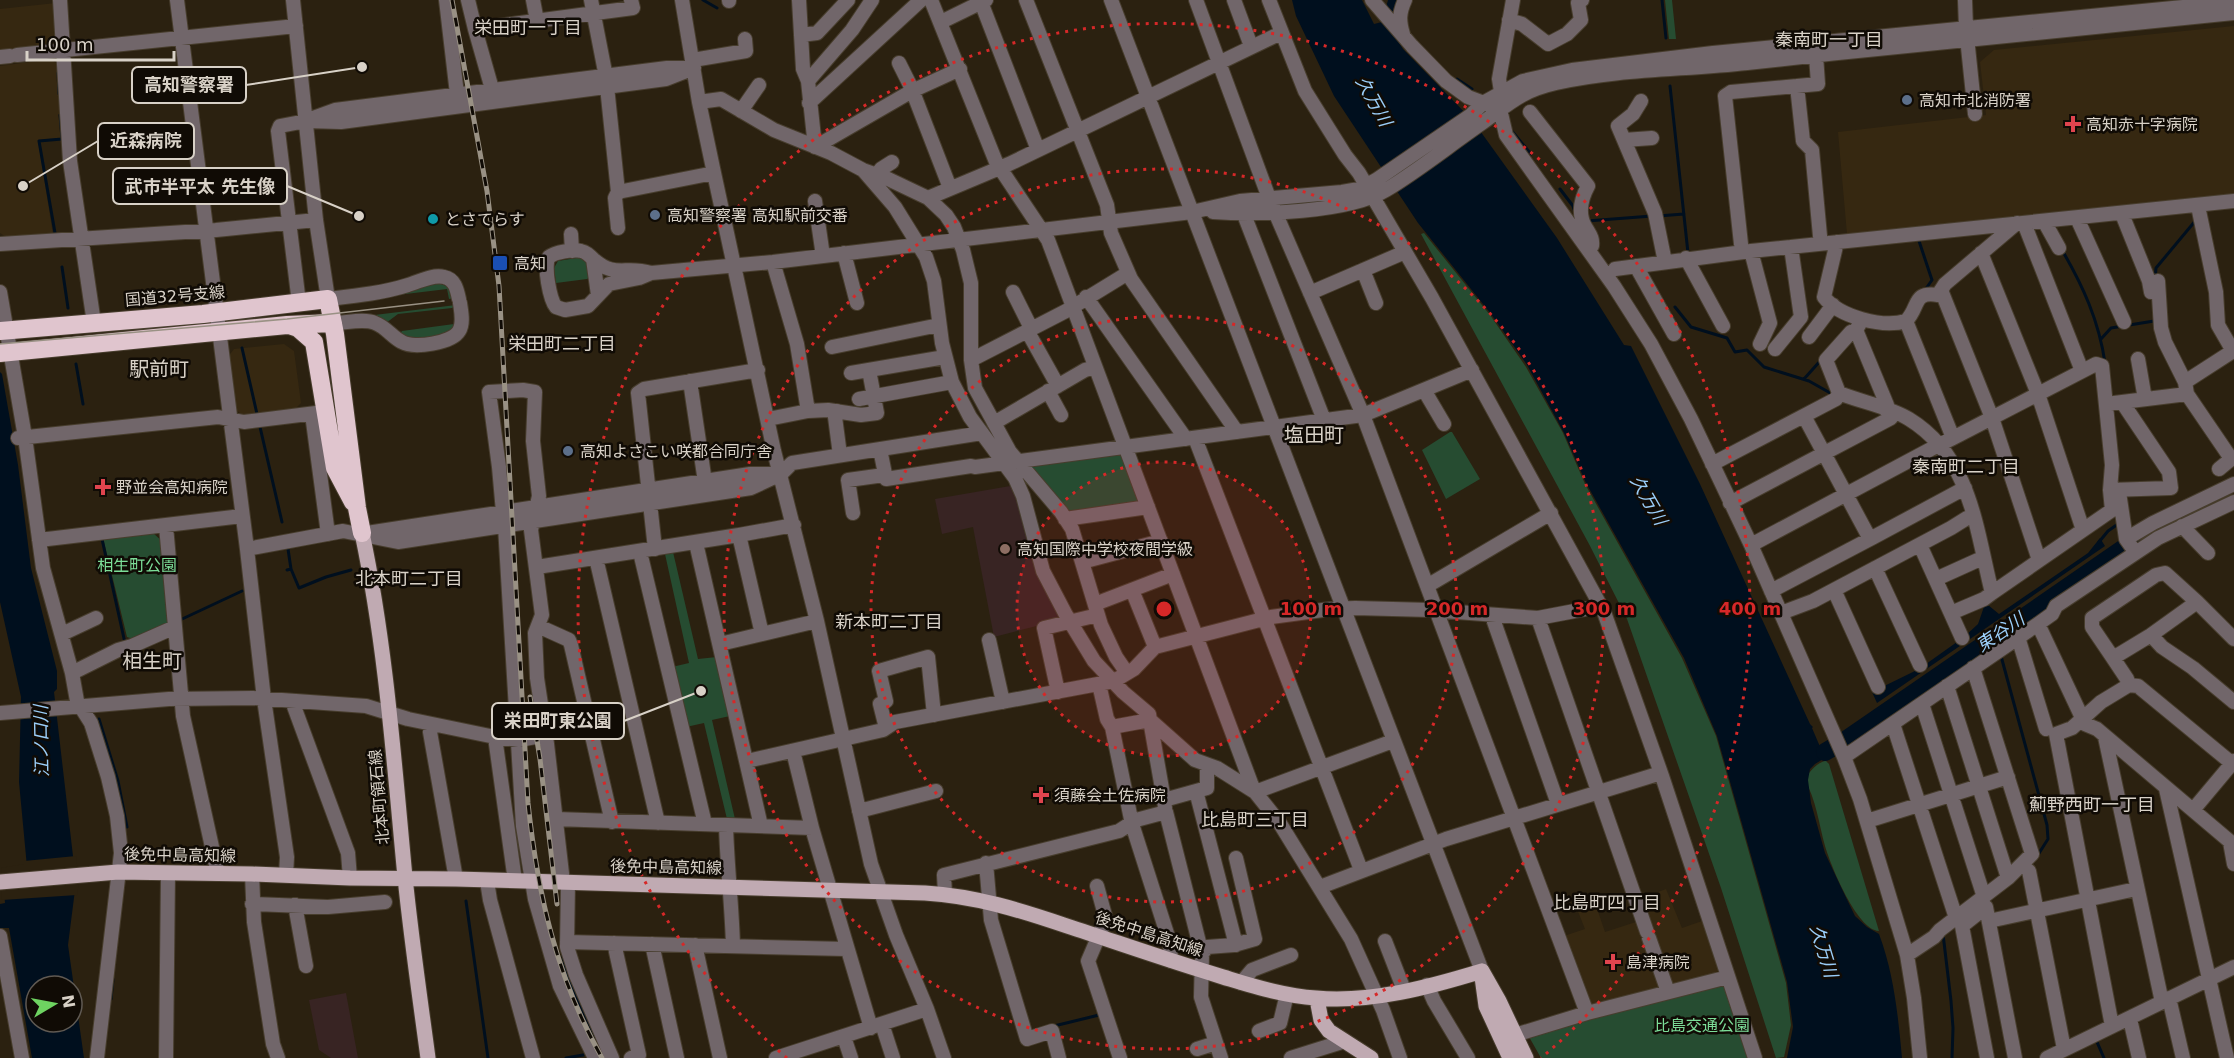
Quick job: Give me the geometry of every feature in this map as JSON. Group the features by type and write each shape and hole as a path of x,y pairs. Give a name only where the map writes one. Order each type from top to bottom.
{"highway":[{"name":"国道32号支線","path":"4,331 215,312 328,299"},
{"path":"328,299 357,508 363,533"},
{"path":"5,352 287,325 333,323"},
{"path":"287,325 298,328 314,342 318,413 334,468 357,508"}],"main road":[{"name":"北本町領石線","path":"363,533 370,567 390,714 405,879 428,1058"},
{"name":"後免中島高知線","path":"0,882 118,872 532,881 945,894 990,902 1201,971 1287,994 1317,999 1376,995 1482,971"},
{"path":"1482,971 1526,1058"},
{"path":"1482,971 1485,1006 1510,1058"},
{"path":"1317,999 1322,1022 1329,1031 1371,1058"}],"street":[{"path":"60,0 70,160 94,323"},
{"path":"177,0 264,699 287,857 286,875"},
{"path":"293,0 316,220 328,299 407,286 425,279 440,277 449,279 456,285 462,324 460,330 451,338 406,344 373,322 333,323"},
{"path":"446,0 457,93"},
{"path":"468,0 492,89"},
{"path":"533,0 537,21"},
{"path":"475,29 537,21 592,6 633,8 631,0"},
{"path":"682,0 699,102 714,173 768,418 818,621 870,864 944,1058"},
{"path":"799,0 803,69 808,81 815,147"},
{"path":"801,35 817,33 848,0"},
{"path":"808,81 852,30 872,0"},
{"path":"809,103 921,0"},
{"path":"931,0 999,168 1048,240 1255,792"},
{"path":"1026,0 1107,205 1111,233 1128,273 1237,432"},
{"path":"1111,0 1197,211 1275,427 1482,971"},
{"path":"1196,0 1269,198 1363,415 1587,1013"},
{"path":"1234,0 1251,46"},
{"path":"1269,0 1305,91 1375,188 1405,252 1601,606 1662,773 1755,1058"},
{"path":"1400,30 1400,11 1405,0"},
{"path":"1513,0 1500,67 1500,92 1506,135 1589,245 1651,344 1691,419 1751,545 1841,749 1867,821 1906,955 1914,998 1920,1058"},
{"path":"1509,20 1522,24 1548,44 1567,34 1581,20 1578,3 1582,0"},
{"path":"1965,0 1966,33 1975,114"},
{"path":"941,21 963,5 983,1 1038,150"},
{"path":"651,273 639,270 609,270 585,252 573,251 555,254 548,260 547,271 553,304 562,309 588,306 609,284 651,273 773,262 1197,211 1275,212 1336,207 1375,188 1474,120 1502,108 1516,96 1537,88 1575,80 1816,55 1966,33 2234,2"},
{"path":"1377,4 1412,46 1446,81 1468,97 1502,108"},
{"path":"592,6 606,82 618,192 615,198 618,228"},
{"path":"1474,120 1483,103 1500,92 1523,81 1572,70 1966,33 2234,13"},
{"path":"9,56 296,26"},
{"path":"928,198 1038,150 1281,33"},
{"path":"299,303 278,131 283,124 306,121 341,122 606,82 746,51 745,39"},
{"path":"1760,344 1770,323 1746,248 1725,96 1731,92 1818,84 1816,55"},
{"path":"899,63 950,188"},
{"path":"815,147 912,91 960,69"},
{"path":"306,121 335,110 457,93 606,82"},
{"path":"741,111 759,85"},
{"path":"1797,86 1803,141 1812,150 1820,236"},
{"path":"699,102 721,99 774,130 831,153 863,170 928,198 946,215 959,239 969,268 972,291 971,360 974,385 1011,462 1023,496 1043,571 1094,661 1149,714 1165,806 1202,954 1201,996 1221,1058"},
{"path":"1641,101 1633,114 1618,126 1656,216 1665,262"},
{"path":"1530,112 1588,186 1580,206 1583,224 1593,239 1589,245"},
{"path":"1624,140 1652,138"},
{"path":"878,175 881,169 892,162"},
{"path":"863,170 895,207 926,257 934,281 945,357 952,382 965,409 982,433 1065,519 1072,530 1097,610 1116,657 1127,673"},
{"path":"618,192 714,173"},
{"path":"1197,211 1214,206 1269,198 1314,196 1375,188"},
{"path":"815,201 822,256"},
{"path":"1615,269 1746,248 1791,247 2234,201"},
{"path":"2198,206 2217,212"},
{"path":"2113,403 2145,399 2186,388 2234,351 2220,330 2216,316 2216,292 2198,206"},
{"path":"1243,212 1324,420"},
{"path":"2122,214 2149,281 2156,288 2165,342 2186,388 2230,457 2230,460 2219,469"},
{"path":"2077,218 2124,321"},
{"path":"0,244 205,231 316,220"},
{"path":"2044,221 2059,248"},
{"path":"1906,321 1919,297 1926,293 1938,295 1946,284 1981,253 2020,223"},
{"path":"2020,223 2082,371"},
{"path":"571,234 573,251"},
{"path":"1837,242 1824,297 1859,325 1889,414"},
{"path":"1589,245 1615,269"},
{"path":"1775,349 1801,317 1791,247"},
{"path":"1310,293 1405,252"},
{"path":"844,253 857,303"},
{"path":"1981,253 2038,394 2083,530"},
{"path":"1686,258 1723,326"},
{"path":"593,259 598,295"},
{"path":"773,262 797,344 808,411"},
{"path":"1636,266 1674,333"},
{"path":"1614,286 1615,269"},
{"path":"1363,270 1376,303"},
{"path":"971,360 1030,330 1128,273"},
{"path":"1941,290 1992,418 2039,561"},
{"path":"0,291 5,352 23,441 43,568 72,673 77,701 92,723 113,798 121,840 122,853 97,1058"},
{"path":"1013,292 1029,324 1029,334 1053,388 1061,415"},
{"path":"1086,297 1191,439 1264,618 1361,870"},
{"path":"1809,337 1833,305"},
{"path":"1838,396 1826,360 1851,332 1859,325 1906,321"},
{"path":"1906,321 1953,438"},
{"path":"832,347 939,325"},
{"path":"851,373 945,357"},
{"path":"2138,359 2145,399"},
{"path":"1751,545 2096,364 2102,366 2113,403 2112,465 2115,490 2126,539 2136,553"},
{"path":"994,423 1053,388 1095,367"},
{"path":"655,549 638,393 644,388 758,370"},
{"path":"768,418 808,411 837,411 861,415 877,412 869,370"},
{"path":"880,449 886,479 971,466 1191,439 1363,415 1472,370"},
{"path":"690,381 705,482"},
{"path":"858,399 952,382"},
{"path":"595,1058 560,986 543,934 532,881 524,826 504,519 489,392 523,390 535,392 533,441 540,496 535,507 531,530 542,615 535,633 537,678 565,882 567,942 576,975 612,1058"},
{"path":"1424,390 1444,424"},
{"path":"1712,464 1838,396 1907,418 1935,447 1946,451 1979,535 1988,596"},
{"path":"2113,403 2169,472 2171,488 2115,490"},
{"path":"837,411 835,417 840,455"},
{"path":"23,441 218,417 244,422 318,413 328,534"},
{"path":"1731,502 1825,454 1889,414"},
{"path":"1804,416 1870,539"},
{"path":"247,549 343,531 363,533 398,542 504,519 535,507 751,488 781,474 792,463 982,433"},
{"path":"504,519 532,522 705,482 750,474 781,474"},
{"path":"853,513 848,480 884,475"},
{"path":"2126,539 2152,523 2234,484"},
{"path":"1771,591 1962,490"},
{"path":"1951,613 1988,596 2112,510 2115,490"},
{"path":"1841,749 1893,724 2052,614 2056,606 2158,538 2234,502"},
{"path":"1065,519 1148,507"},
{"path":"1427,586 1551,513"},
{"path":"39,540 242,516"},
{"path":"1781,613 1813,601 1967,518"},
{"path":"537,567 739,536 794,525"},
{"path":"166,526 183,716 218,874"},
{"path":"2182,526 2208,553"},
{"path":"739,536 762,634"},
{"path":"1082,562 1161,541"},
{"path":"696,543 761,826"},
{"path":"1920,545 1962,638"},
{"path":"640,552 705,824"},
{"path":"596,558 658,823"},
{"path":"1936,579 1978,560"},
{"path":"1875,568 1920,665"},
{"path":"2129,685 2092,627 2092,618 2156,575 2165,573 2234,639"},
{"path":"1058,692 1044,628 1097,610 1132,590 1173,574"},
{"path":"1132,590 1155,647"},
{"path":"1834,590 1878,687"},
{"path":"2113,658 2151,635 2197,602"},
{"path":"747,761 884,730 896,722 1113,681 1134,669 1155,647 1264,618 1343,608 1437,611 1538,618 1601,606"},
{"path":"1492,616 1558,804"},
{"path":"62,634 96,618"},
{"path":"1538,618 1668,992"},
{"path":"720,644 818,621"},
{"path":"2038,624 2085,724 2097,729 2232,843 2234,864"},
{"path":"538,626 569,640 571,645 612,822"},
{"path":"72,673 118,650 175,627"},
{"path":"2151,635 2162,647 2193,668 2234,702"},
{"path":"2018,637 2046,729"},
{"path":"989,640 1003,702"},
{"path":"889,726 885,724 880,704 886,701 879,671 928,657 934,715"},
{"path":"1906,955 1934,938 2008,878 2032,854 1973,668"},
{"path":"1099,684 1107,719 1112,728 1131,824 1170,943 1170,961"},
{"path":"2112,1026 2056,734 2072,728 2101,702 2129,685 2138,686 2233,763 2193,810"},
{"path":"1947,686 2008,878"},
{"path":"0,713 182,699 264,699 366,706 431,725 495,737 519,740 546,735"},
{"path":"292,701 348,853 350,878"},
{"path":"1922,704 1984,897"},
{"path":"1112,728 1150,720"},
{"path":"1150,720 1195,760 1216,768 1255,792 1280,822 1351,939 1400,1058"},
{"path":"1893,724 1956,918"},
{"path":"431,725 430,732 456,879"},
{"path":"495,737 514,881"},
{"path":"2105,737 2136,889 2165,1000 2183,1058"},
{"path":"1255,792 1393,741"},
{"path":"793,751 828,890 846,949 877,1026 893,1058"},
{"path":"945,894 944,875 1119,831 1136,820 1207,788 1208,766"},
{"path":"1320,887 1432,844 1662,773"},
{"path":"1867,821 2008,777"},
{"path":"2166,789 2227,1058"},
{"path":"859,811 936,791"},
{"path":"1196,791 1236,945"},
{"path":"556,819 812,828"},
{"path":"726,825 733,946"},
{"path":"1202,954 1207,947 1236,945 1255,939 1241,857 1214,862"},
{"path":"986,863 991,920 1027,1039 1052,1031 1059,1058"},
{"path":"2029,872 2038,910 2056,1055 2234,967"},
{"path":"166,1058 168,873"},
{"path":"252,874 252,904 273,1044 278,1058"},
{"path":"488,881 489,900 533,1058"},
{"path":"1097,886 1106,919 1088,961 1120,1058"},
{"path":"1989,921 2136,889"},
{"path":"252,904 328,907 385,902"},
{"path":"296,905 306,966"},
{"path":"1987,1058 1962,926 1986,906 2015,1058"},
{"path":"0,936 2,967 16,1058"},
{"path":"1385,941 1404,990"},
{"path":"567,942 846,949"},
{"path":"615,943 639,1055 631,1058"},
{"path":"652,944 677,1058"},
{"path":"695,945 720,1058"},
{"path":"1241,982 1252,970 1291,955"},
{"path":"2,967 22,1058"},
{"path":"1515,1035 1587,1013 1728,977"},
{"path":"1427,985 1468,1058"},
{"path":"1259,1031 1280,1023 1287,994"},
{"path":"776,1058 927,1009"},
{"path":"2130,1019 2139,1058"},
{"path":"844,1037 851,1058"},
{"path":"1291,1058 1345,1041"},
{"path":"1197,1049 1215,1043"}],"shaded area":[{"path":"56,3 58,36 50,46 0,52 0,9"},
{"name":"高知赤十字病院","path":"2234,26 2234,195 1847,234 1838,132 1986,115 1980,62 1994,50"},
{"path":"51,59 56,63 61,138 38,140 53,235 6,237 0,233 0,66"},
{"path":"284,344 294,351 301,403 295,409 244,416 236,410 228,357 234,349"},
{"name":"高知国際中学校夜間学級","path":"1016,485 1064,619 994,637 973,527 942,534 935,499"},
{"name":"島津病院","path":"1666,889 1682,928 1705,920 1723,973 1675,987 1669,983 1640,899"},
{"name":"島津病院","path":"1593,897 1605,932 1639,921 1661,985 1658,991 1594,1008 1588,1004 1565,940 1567,935 1585,929 1575,904"},
{"path":"346,993 358,1058 331,1058 319,1050 309,1000"}],"green space":[{"path":"1665,0 1672,0 1676,39 1669,39"},
{"path":"1424,233 1490,315 1526,367 1563,433 1585,484 1682,658 1716,736 1786,983 1791,1025 1784,1057 1776,1058 1721,888 1627,619 1589,544 1421,234"},
{"path":"582,257 589,261 590,277 556,283 554,268 558,261"},
{"path":"438,283 449,287 454,298 449,299 447,289 348,301"},
{"path":"456,305 452,308 398,314 386,323 350,318"},
{"path":"456,325 446,336 414,340 399,335 402,331"},
{"path":"1450,432 1480,479 1446,499 1422,450"},
{"path":"1118,454 1125,458 1141,503 1067,513 1031,469 1031,465"},
{"name":"相生町公園","path":"153,533 162,541 169,620 167,627 133,639 127,637 103,538"},
{"path":"673,552 698,659 717,657 730,716 712,720 735,819 727,819 704,723 686,727 672,667 689,663 665,554"},
{"path":"1826,761 1829,764 1879,931 1871,928 1862,920 1846,896 1825,846 1812,795 1804,779 1817,765"},
{"name":"比島交通公園","path":"1726,983 1750,1058 1541,1058 1528,1035"}],"water":[{"name":"久万川","path":"1292,0 1362,0 1374,24 1382,22 1388,0 1401,0 1398,41 1403,49 1473,121 1557,238 1624,345 1631,346 1700,484 1813,727 1821,749 1826,749 1843,739 1846,745 1810,769 1808,780 1811,803 1825,853 1855,916 1879,934 1892,979 1902,1058 1787,1058 1793,1027 1787,982 1717,736 1684,658 1586,483 1564,433 1527,365 1491,314 1418,223 1334,96 1296,16"},
{"name":"江ノ口川","path":"0,372 18,465 31,568 57,671 57,689 54,692 76,882 68,945 72,974 24,974 24,1013 9,928 0,928 0,904 5,903 2,870 27,867 19,782 21,697 0,602"},
{"path":"2100,538 2105,546 1877,703 1872,692 1919,669 1964,637 1978,624 1986,601 1988,600 1988,605 1999,614 2088,553"},
{"name":"江ノ口川","path":"28,1034 81,1034 84,1058 32,1058"}],"pier":[{"path":"76,856 79,882 77,895 2,900 1,868 24,864 24,861"}],"waterway":[{"path":"703,0 717,8"},
{"path":"1662,0 1666,38"},
{"path":"58,73 59,94"},
{"path":"1457,79 1472,89"},
{"path":"1670,86 1688,253"},
{"path":"55,233 39,141 62,139 60,115"},
{"path":"1511,130 1531,154"},
{"path":"1560,189 1573,206 1575,213"},
{"path":"1658,216 1684,214"},
{"path":"1587,221 1652,216"},
{"path":"2155,279 2156,268 2196,220"},
{"path":"1918,238 1932,280 1925,290"},
{"path":"2062,250 2089,304 2099,333 2105,363"},
{"path":"62,267 68,308"},
{"path":"1675,307 1691,327 1727,338 1735,352 1747,350 1764,367 1809,381 1832,394"},
{"path":"2101,339 2111,328 2154,321 2156,318"},
{"path":"242,348 257,414"},
{"path":"1804,379 1821,360"},
{"path":"76,364 83,404"},
{"path":"260,427 282,522"},
{"name":"東谷川","path":"1825,752 2124,548 2182,516"},
{"path":"2099,542 2118,524"},
{"path":"102,539 125,643"},
{"path":"288,549 291,569"},
{"path":"287,570 291,569 299,588 351,570"},
{"path":"180,620 242,591"},
{"path":"2001,656 2047,825 2048,839 2036,858"},
{"path":"99,719 118,781 127,827"},
{"path":"466,901 488,1058"},
{"path":"561,934 561,946 568,973 578,1001 596,1038"},
{"path":"1943,934 1953,1028 1952,1058"},
{"path":"111,999 113,979"},
{"path":"1054,1026 1099,1015"},
{"path":"2097,1042 2104,1058"},
{"path":"566,1058 583,1055"}],"tram line":[{"path":"0,344 287,319 444,301"}],"railway":[{"path":"452,0 487,191 499,286 528,803 532,837 544,903 561,966 572,997 602,1058"},
{"path":"530,697 540,759 557,904"}],"place":[{"name":"高知警察署","path":"362,67"},
{"name":"高知市北消防署","path":"1907,100"},
{"name":"高知赤十字病院","path":"2073,124"},
{"name":"近森病院","path":"23,186"},
{"name":"高知警察署 高知駅前交番","path":"655,215"},
{"name":"武市半平太 先生像","path":"359,216"},
{"name":"とさてらす","path":"433,219"},
{"name":"高知","path":"500,263"},
{"name":"高知よさこい咲都合同庁舎","path":"568,451"},
{"name":"野並会高知病院","path":"103,487"},
{"name":"高知国際中学校夜間学級","path":"1005,549"},
{"name":"栄田町東公園","path":"701,691"},
{"name":"須藤会土佐病院","path":"1041,795"},
{"name":"島津病院","path":"1613,962"}],"district":[{"name":"栄田町一丁目","path":"528,27"},
{"name":"秦南町一丁目","path":"1829,39"},
{"name":"栄田町二丁目","path":"562,343"},
{"name":"駅前町","path":"159,369"},
{"name":"塩田町","path":"1314,435"},
{"name":"秦南町二丁目","path":"1966,466"},
{"name":"北本町二丁目","path":"409,578"},
{"name":"新本町二丁目","path":"889,621"},
{"name":"相生町","path":"152,661"},
{"name":"薊野西町一丁目","path":"2092,804"},
{"name":"比島町三丁目","path":"1255,819"},
{"name":"比島町四丁目","path":"1607,902"}]}
